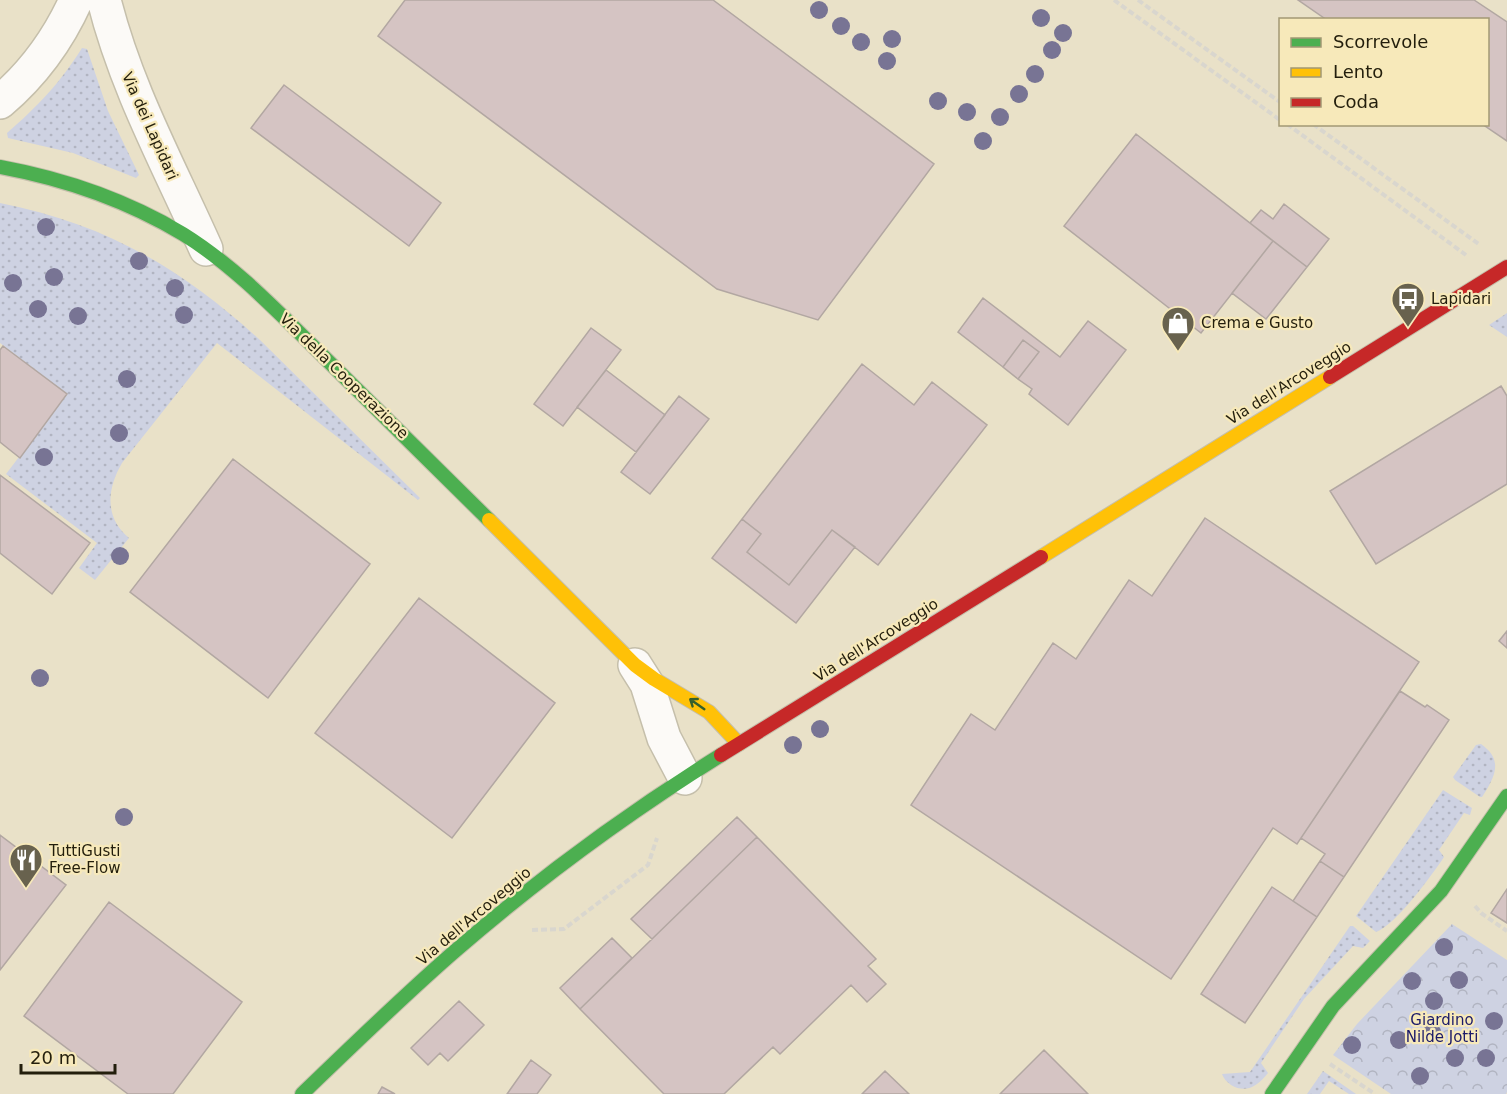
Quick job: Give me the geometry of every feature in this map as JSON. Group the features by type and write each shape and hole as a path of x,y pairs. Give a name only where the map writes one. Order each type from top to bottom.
{"street":[{"path":"0,102 33,71 48,50 76,0"},
{"name":"Via dei Lapidari","path":"104,0 114,42 132,90 206,249"},
{"name":"Via della Cooperazione","path":"0,167 59,180 92,192 167,225 206,249 263,297 635,665 709,712 739,744"},
{"name":"Via dell'Arcoveggio","path":"302,1094 455,951 553,871 685,778 1507,267"},
{"name":"Via della Cooperazione","path":"635,665 647,684 664,738 685,778"},
{"path":"1272,1094 1333,1005 1441,891 1507,796"}],"path":[{"path":"1114,0 1279,119"},
{"path":"1138,0 1279,101"},
{"path":"1290,126 1467,256"},
{"path":"1315,126 1482,247"},
{"path":"529,930 564,929 648,865 657,837"},
{"path":"1475,906 1481,913 1507,931"},
{"path":"1322,1058 1375,1094"}],"green space":[{"path":"82,48 87,49 108,111 139,175 136,178 73,153 8,138 7,133 48,94"},
{"path":"0,203 74,223 108,237 140,252 201,291 260,340 420,498 418,500 217,343 122,463 113,483 110,502 115,521 129,538 95,580 79,568 97,543 6,474 67,394 0,343"},
{"path":"1507,313 1507,337 1489,325"},
{"path":"1481,744 1493,756 1495,769 1491,783 1480,797 1453,777 1476,745"},
{"path":"1443,790 1472,808 1470,815 1464,813 1439,850 1444,857 1413,899 1393,920 1376,932 1356,916"},
{"name":"Giardino Nilde Jotti","path":"1452,924 1507,960 1507,1092 1506,1094 1391,1094 1333,1055 1357,1024"},
{"path":"1350,926 1370,941 1363,948 1353,946 1304,999 1261,1063 1268,1073 1264,1078 1247,1089 1231,1085 1222,1074 1250,1072"},
{"path":"1323,1071 1356,1094 1349,1094 1329,1081 1320,1094 1307,1094"}],"building":[{"path":"405,0 713,0 934,164 818,320 717,289 378,36"},
{"path":"1298,0 1474,0 1507,22 1507,141 1485,126 1489,126 1489,18 1324,18"},
{"path":"284,85 441,203 409,246 251,128"},
{"path":"1136,134 1273,241 1201,333 1064,226"},
{"path":"1284,204 1329,239 1307,267 1250,223 1261,210 1273,219"},
{"path":"1273,241 1307,267 1266,319 1232,293"},
{"path":"983,298 1060,357 1088,321 1126,350 1068,425 1029,394 1032,389 1018,379 1039,352 1023,340 1003,367 958,332"},
{"path":"591,328 621,350 563,426 534,404"},
{"path":"1023,340 1039,352 1018,379 1003,367"},
{"path":"3,346 67,394 20,458 0,442 0,350"},
{"path":"862,364 914,405 932,382 987,425 878,565 832,530 789,585 747,552 761,534 742,519"},
{"path":"606,370 665,415 636,452 577,407"},
{"path":"1501,386 1507,396 1507,484 1376,564 1330,491"},
{"path":"679,396 709,419 650,494 621,472"},
{"path":"233,459 370,564 268,698 130,592"},
{"path":"0,475 90,543 52,594 0,553"},
{"path":"1205,518 1419,662 1297,844 1273,828 1171,979 911,805 971,714 995,730 1053,643 1076,659 1129,580 1152,596"},
{"path":"742,519 761,534 747,552 789,585 832,530 855,547 796,623 712,558"},
{"path":"419,598 555,703 452,838 315,733"},
{"path":"1507,631 1507,648 1499,641"},
{"path":"1400,691 1449,720 1344,877 1320,861 1325,854 1301,838"},
{"path":"737,817 757,837 652,939 631,919"},
{"path":"0,835 66,885 0,970"},
{"path":"757,837 876,959 868,966 886,984 867,1002 851,985 780,1054 773,1047 724,1094 664,1094 580,1009"},
{"path":"1320,861 1344,877 1317,917 1293,901"},
{"path":"1272,887 1317,917 1245,1023 1201,994"},
{"path":"1507,889 1507,923 1491,913"},
{"path":"109,902 242,1002 173,1094 128,1094 24,1016"},
{"path":"612,938 632,958 580,1009 560,988"},
{"path":"459,1001 484,1025 448,1061 440,1053 428,1065 411,1048"},
{"path":"1044,1050 1088,1094 1000,1094"},
{"path":"531,1060 551,1075 537,1094 507,1094"},
{"path":"885,1071 909,1094 862,1094"},
{"path":"382,1087 395,1094 378,1094"}],"traffic: fast":[{"path":"0,167 48,178 117,201 161,222 202,247 274,307 489,520"},
{"path":"302,1094 416,986 518,898 652,800 721,755"},
{"path":"1272,1094 1333,1006 1441,891 1507,796"}],"traffic: slow":[{"path":"1041,557 1330,377"},
{"path":"489,520 635,665 709,712 739,744"}],"traffic: jam":[{"path":"1330,377 1507,267"},
{"path":"721,755 1041,557"}],"place":[{"name":"Lapidari","path":"1408,328"},
{"name":"Crema e Gusto","path":"1178,352"},
{"name":"TuttiGusti Free-Flow","path":"26,889"}]}
